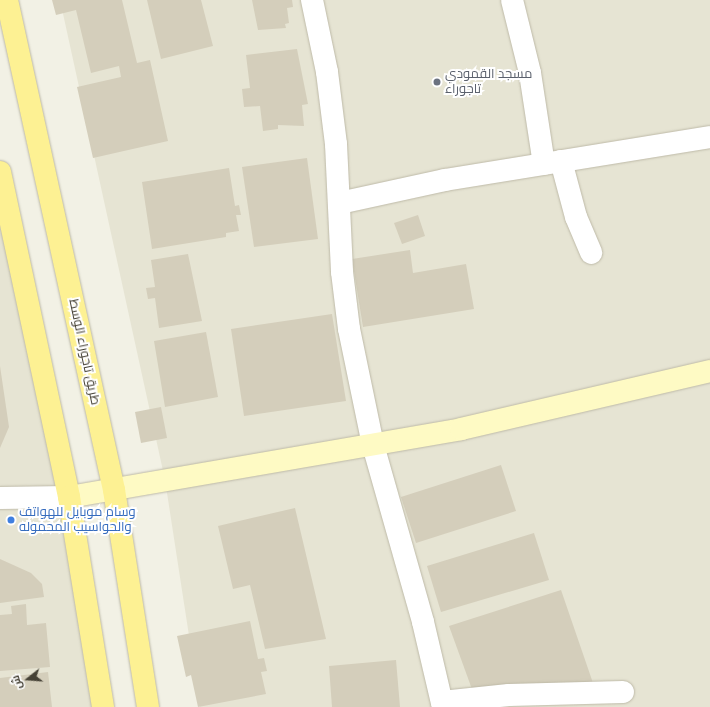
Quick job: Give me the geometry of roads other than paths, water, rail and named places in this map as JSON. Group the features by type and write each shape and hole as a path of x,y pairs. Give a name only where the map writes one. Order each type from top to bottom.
{"main road":[{"name":"طريق تاجوراء الوسط","path":"7,0 114,490 148,707"},
{"path":"0,172 70,498 103,707"},
{"path":"70,498 373,445 555,410 710,371"}],"street":[{"path":"312,0 327,72 340,203 342,272 350,329 373,445 442,704 509,695 623,692"},
{"path":"512,0 553,162 591,253"},
{"path":"340,203 553,162 710,137"},
{"path":"0,498 70,498"}],"place":[{"name":"مسجد القمودي تاجوراء","path":"437,82"},
{"name":"وسام موبايل للهواتف والحواسيب المحموله","path":"11,520"}]}
